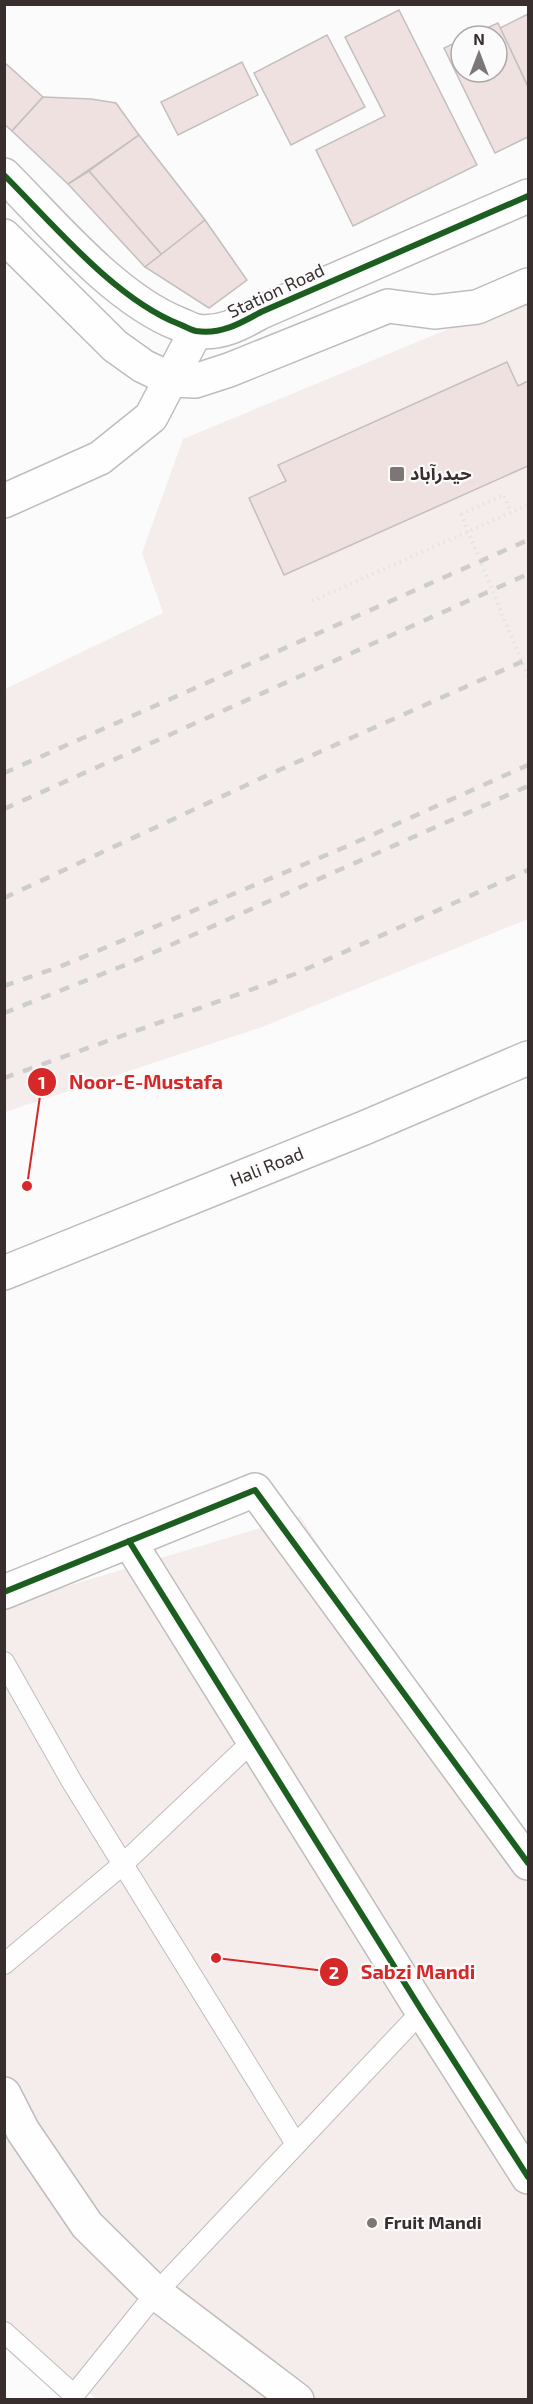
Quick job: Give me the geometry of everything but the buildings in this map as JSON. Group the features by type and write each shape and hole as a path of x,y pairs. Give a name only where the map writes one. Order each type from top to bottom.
{"street":[{"name":"Station Road","path":"4,175 103,273 135,299 168,320 196,331 226,330 261,312 528,196"},
{"path":"4,236 115,345 143,366 172,380 195,381 229,370 388,306 434,312 477,307 528,285"},
{"path":"4,501 100,458 151,417 196,331"},
{"name":"Hali Road","path":"4,1273 353,1133 528,1058"},
{"path":"4,1592 255,1490 528,1863"},
{"path":"129,1541 528,2177"},
{"path":"4,2094 23,2131 87,2225 156,2293 297,2400"}],"lane":[{"path":"4,1662 122,1865 296,2144"},
{"path":"4,1964 122,1865 255,1739"},
{"path":"4,2332 74,2395 156,2293 422,2011"}],"path":[{"path":"511,513 504,495 461,514 528,677"},
{"path":"312,601 528,505"}],"shaded area":[{"path":"528,296 528,919 262,1027 5,1112 5,689 163,613 142,553 183,439"},
{"path":"300,1516 528,1869 528,2399 97,2399 7,2336 5,2331 5,1605"}],"railway":[{"path":"4,773 528,540"},
{"path":"4,809 528,574"},
{"path":"4,898 268,775 528,659"},
{"path":"4,986 59,967 343,848 528,765"},
{"path":"4,1013 130,963 528,786"},
{"path":"4,1078 295,974 528,870"}],"cycle path":[{"path":"4,175 108,279 155,312 179,324 205,332 222,330 238,324 528,196"},
{"path":"4,1592 255,1490 528,1863"},
{"path":"129,1541 528,2177"}],"place":[{"name":"حیدرآباد","path":"397,474"},
{"name":"Noor-E-Mustafa","path":"27,1186"},
{"name":"Sabzi Mandi","path":"216,1958"},
{"name":"Fruit Mandi","path":"372,2223"}]}
